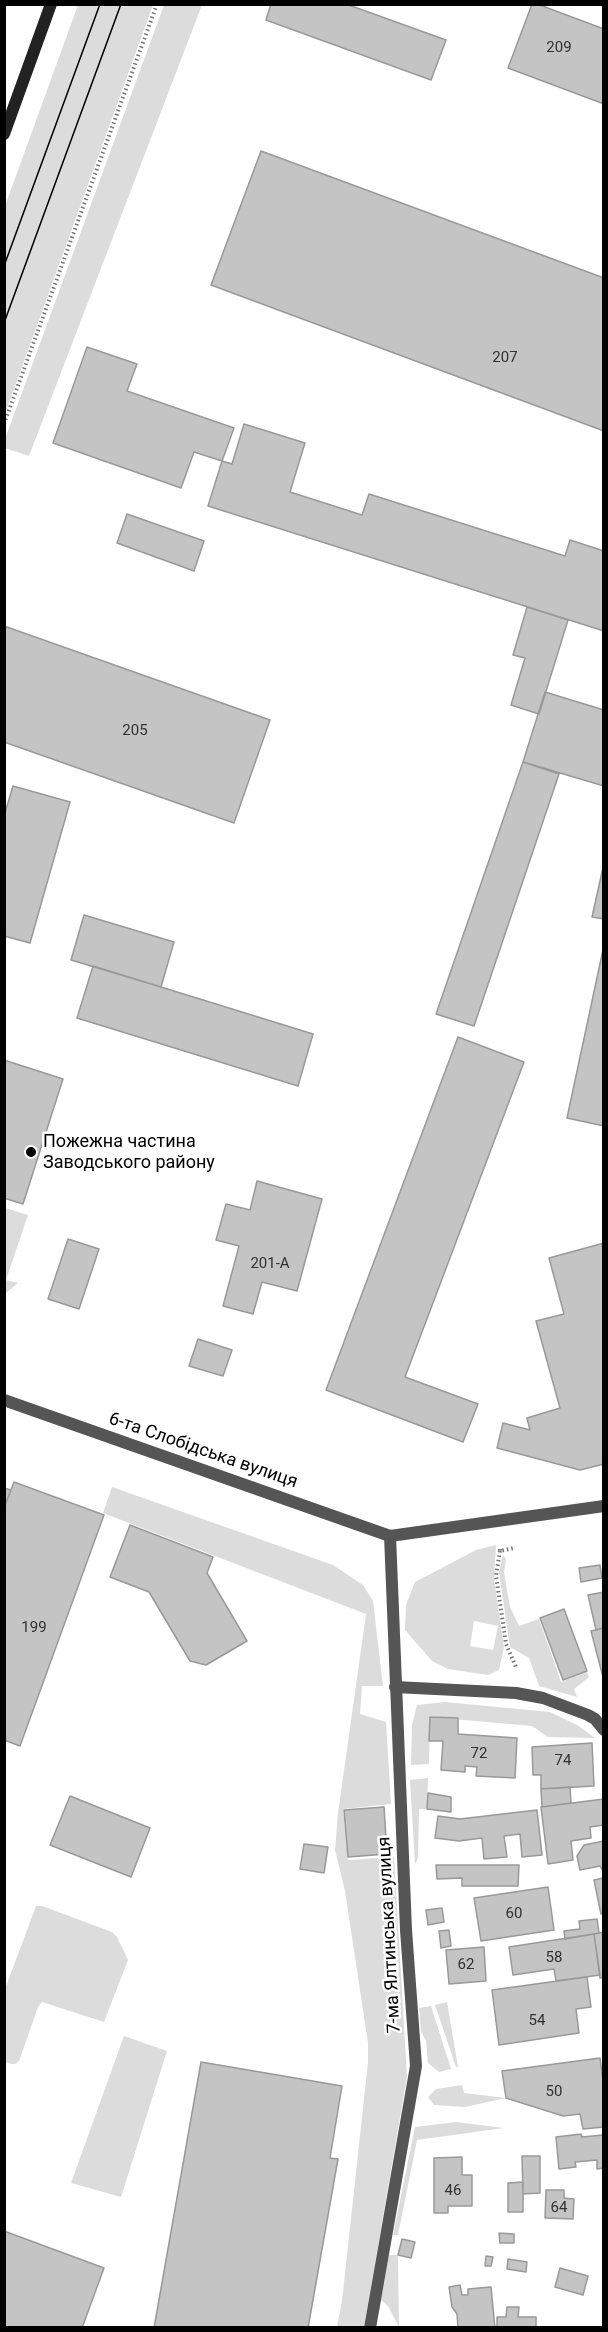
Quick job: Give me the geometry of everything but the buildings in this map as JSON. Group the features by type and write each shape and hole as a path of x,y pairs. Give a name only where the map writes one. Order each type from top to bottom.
{"street":[{"path":"4,134 51,4"},
{"name":"6-та Слобідська вулиця","path":"4,1400 390,1536"},
{"path":"390,1536 603,1506"},
{"name":"7-ма Ялтинська вулиця","path":"370,2328 416,2066 406,1930 390,1536"},
{"path":"395,1687 516,1694 543,1698 588,1715 595,1719 603,1730"}],"path":[{"path":"4,424 157,4"},
{"path":"500,1551 496,1576 506,1644 518,1671 516,1694"}],"shaded area":[{"path":"78,5 153,5 5,414 5,206"},
{"path":"164,5 202,5 29,456 5,448 5,439"},
{"path":"5,1208 28,1215 6,1280 18,1283 5,1294"},
{"path":"112,1487 333,1565 363,1585 373,1601 383,1686 362,1686 360,1714 386,1722 391,1804 343,1809 348,1860 394,1857 407,2077 364,2327 337,2327 342,2301 368,2062 368,2043 345,1891 335,1850 338,1813 366,1614 103,1513"},
{"path":"496,1545 494,1579 504,1647 499,1670 488,1675 448,1669 432,1661 405,1630 406,1605 415,1582 476,1550","holes":["474,1621 498,1626 493,1650 470,1646"]},
{"path":"503,1555 506,1559 504,1572 510,1607 519,1626 539,1619 561,1682 587,1672 589,1677 574,1689 577,1697 539,1686 529,1658 510,1647 499,1572"},
{"path":"445,1702 550,1712 577,1725 595,1738 548,1737 532,1726 430,1717 429,1764 411,1765 412,1725 417,1705"},
{"path":"428,1778 427,1809 419,1809 418,1858 415,1864 410,1780"},
{"path":"36,1906 42,1906 112,1932 117,1937 128,1960 104,2022 42,2002 38,2007 19,2061 11,2064 5,2062 5,1989"},
{"path":"447,2002 458,2067 456,2067 435,2005"},
{"path":"431,2006 451,2069 439,2072 428,2063 426,2041 421,2031 419,2008"},
{"path":"124,2036 167,2051 121,2197 71,2183"},
{"path":"462,2085 464,2093 506,2098 465,2107 434,2105 428,2097 436,2089"},
{"path":"456,2122 504,2128 417,2140 398,2235 393,2235 415,2127"},
{"path":"389,2255 398,2255 399,2327 388,2306 381,2300"}],"tram line":[{"path":"4,266 100,4"},
{"path":"4,323 121,4"}],"place":[{"name":"Пожежна частина Заводського району","path":"31,1152"}]}
